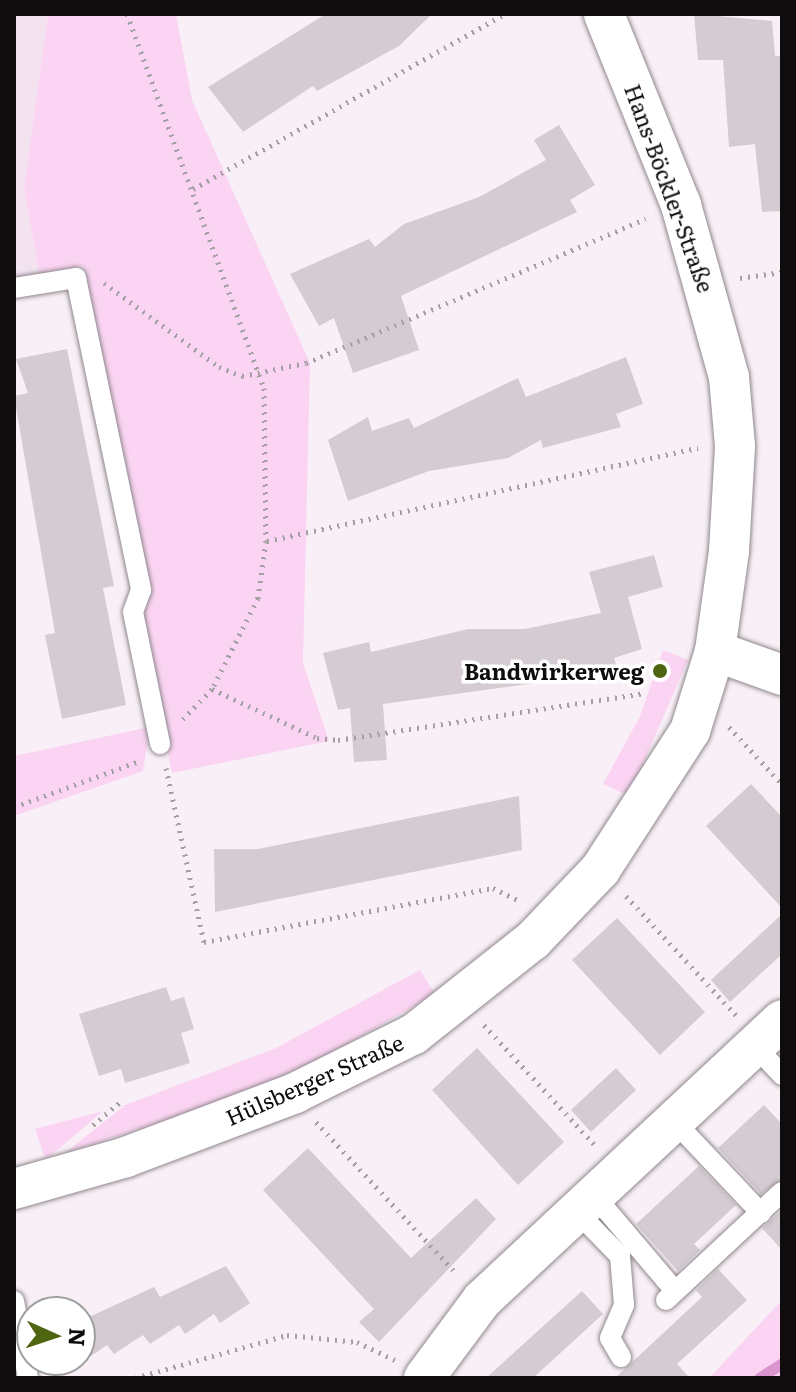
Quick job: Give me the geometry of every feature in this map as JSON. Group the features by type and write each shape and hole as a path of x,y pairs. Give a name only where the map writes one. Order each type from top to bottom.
{"street":[{"name":"Hans-Böckler-Straße","path":"604,14 681,205 729,377 735,446 715,651"},
{"path":"715,651 782,675"},
{"name":"Hülsberger Straße","path":"14,1189 126,1157 295,1093 414,1034 462,1001 600,870 642,813 690,731 715,651"},
{"path":"412,1371 583,1201 768,1033"}],"lane":[{"path":"14,288 76,278 141,590 133,612 160,744"},
{"path":"768,1033 782,1075"},
{"path":"673,1120 761,1213"},
{"path":"583,1201 671,1295 782,1192"},
{"path":"583,1201 620,1256 624,1305 610,1338 621,1357"},
{"path":"14,1301 28,1378"}],"path":[{"path":"14,807 135,765 160,744 212,689 258,598 266,541 263,371 127,14"},
{"path":"193,189 505,14"},
{"path":"14,26 22,26"},
{"path":"76,278 106,284 219,367 242,376 306,363 631,226"},
{"path":"751,277 782,272"},
{"path":"266,541 677,449"},
{"path":"212,689 317,738 338,740 645,693"},
{"path":"731,728 782,784"},
{"path":"170,782 204,942 504,888"},
{"path":"628,897 723,1001"},
{"path":"484,1026 596,1147"},
{"path":"321,1127 454,1272"},
{"path":"135,1378 287,1335 357,1342 412,1371"}],"shaded area":[{"path":"14,14 48,14 24,187 39,274 14,279"},
{"path":"48,14 176,14 192,100 310,363 303,663 329,741 172,773 140,612 146,588 83,266 39,274 24,187"},
{"path":"663,650 688,660 629,796 603,784 640,716"},
{"path":"150,727 143,771 14,816 14,756"},
{"path":"420,970 435,994 319,1060 219,1103 65,1153 125,1105 274,1049"},
{"path":"103,1111 49,1157 45,1158 35,1129"},
{"path":"782,1300 782,1378 709,1378"}],"building":[{"path":"326,14 432,14 399,46 317,91 313,86 243,132 208,87"},
{"path":"694,14 772,21 775,56 782,56 782,211 762,212 755,144 729,147 723,60 698,60"},
{"path":"559,125 595,185 570,200 577,212 401,296 419,350 353,373 334,318 319,326 290,274 369,239 375,247 404,224 479,197 546,160 534,140"},
{"path":"67,349 114,586 103,588 126,705 62,719 45,635 55,633 14,396 28,393 16,359"},
{"path":"626,357 643,404 616,414 621,427 543,448 541,440 508,458 429,471 348,501 328,440 368,417 372,431 409,418 414,428 518,378 526,397"},
{"path":"654,555 663,587 628,597 642,649 614,658 617,667 579,677 383,704 387,760 354,762 350,708 338,710 323,653 369,642 371,652 468,629 525,629 601,613 589,572"},
{"path":"751,784 782,817 782,908 706,826"},
{"path":"519,796 522,850 215,912 214,849 258,849"},
{"path":"782,914 782,954 730,1002 711,980"},
{"path":"617,918 705,1012 660,1055 572,960"},
{"path":"166,987 171,1001 184,997 194,1029 181,1033 190,1063 125,1083 121,1069 99,1076 79,1014"},
{"path":"477,1048 564,1142 518,1185 432,1090"},
{"path":"616,1068 636,1090 591,1132 571,1110"},
{"path":"764,1105 782,1124 782,1179 761,1194 718,1148"},
{"path":"308,1148 411,1258 476,1198 496,1219 379,1342 359,1322 374,1309 263,1190"},
{"path":"699,1166 736,1205 694,1244 700,1250 678,1271 636,1224"},
{"path":"782,1210 782,1250 762,1228"},
{"path":"226,1266 250,1303 220,1323 214,1314 185,1334 179,1325 150,1344 143,1335 114,1354 107,1345 96,1353 96,1314 154,1287 160,1297"},
{"path":"718,1269 747,1300 677,1364 690,1378 615,1378 702,1297 696,1290"},
{"path":"582,1291 603,1314 533,1378 486,1378"}],"waterway":[{"path":"759,1378 782,1363"}],"place":[{"name":"Bandwirkerweg","path":"660,671"}]}
